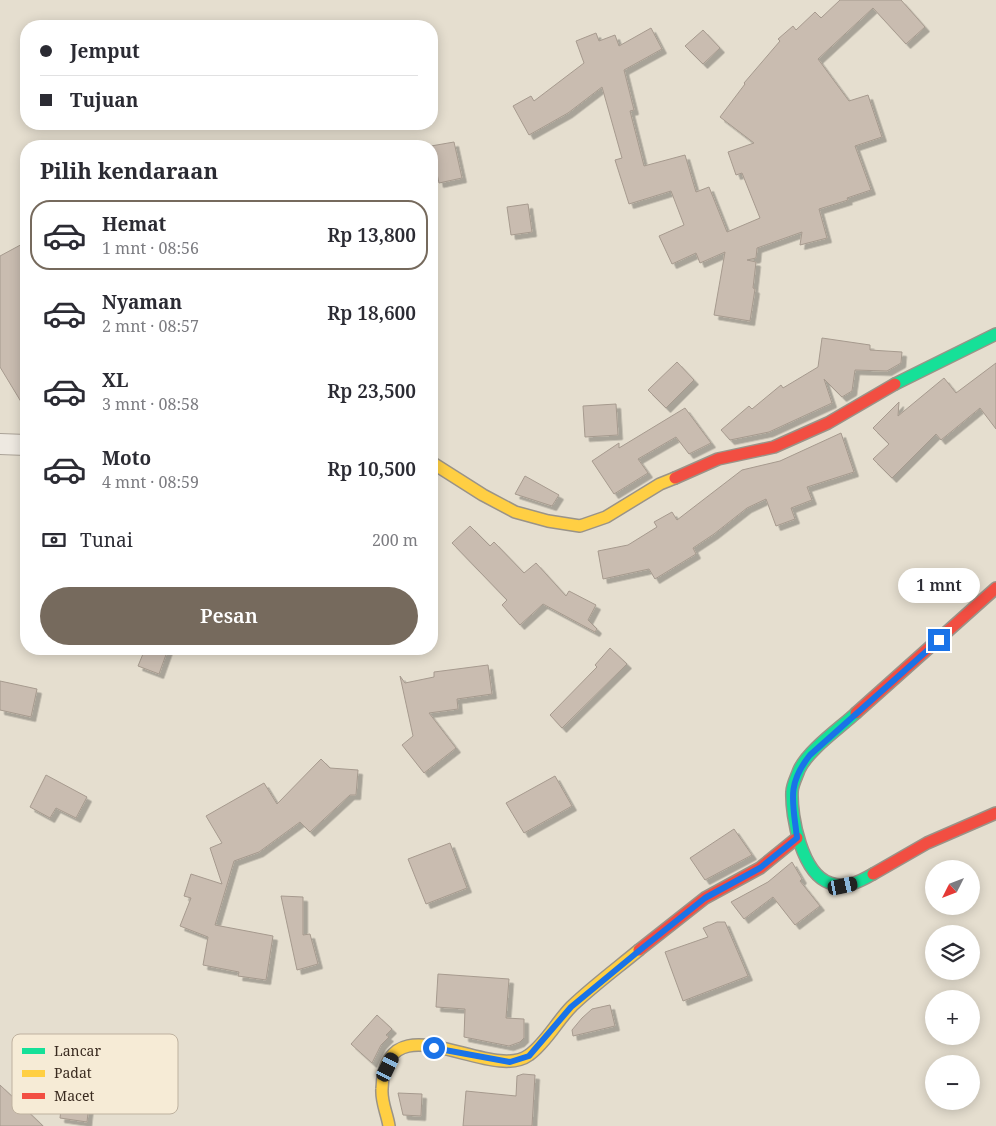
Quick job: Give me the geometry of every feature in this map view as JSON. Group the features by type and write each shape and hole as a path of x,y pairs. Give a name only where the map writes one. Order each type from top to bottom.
{"street":[{"path":"438,466 483,495 516,512 548,522 580,526 606,517 660,484 718,459 774,447 828,423 898,382 996,334"},
{"path":"0,444 20,445"},
{"path":"996,588 810,755 800,768 792,790 797,838 816,873 828,883 843,886 856,884 927,843 996,813"},
{"path":"389,1126 388,1114 382,1095 383,1077 392,1057 402,1046 415,1044 510,1062 529,1056 571,1007 640,950 705,898 760,868 797,838"}],"building":[{"path":"840,0 901,0 925,27 906,44 873,8 818,59 849,101 868,95 882,137 855,146 871,190 819,209 827,238 800,245 802,232 757,248 756,258 747,260 756,262 753,288 755,289 750,321 714,315 725,252 700,263 696,253 672,264 659,236 684,225 671,191 629,204 615,160 622,158 602,87 568,113 529,135 513,106 531,96 534,101 584,63 576,41 596,33 599,41 615,35 619,46 651,28 662,49 624,70 634,110 630,111 644,166 685,155 696,192 709,187 727,232 760,218 742,173 736,175 728,152 754,143 720,117 744,83 780,41 778,39 793,26 796,30 815,12 821,18"},
{"path":"703,30 720,48 703,64 685,46"},
{"path":"454,142 462,178 439,183 438,145"},
{"path":"528,204 532,232 511,235 507,207"},
{"path":"20,245 20,400 0,367 0,256"},
{"path":"822,338 870,345 870,350 902,352 901,363 887,371 855,370 852,391 842,397 824,379 832,403 769,432 730,440 721,430 749,406 752,409 781,385 783,388 818,367"},
{"path":"677,362 694,380 666,408 648,390"},
{"path":"996,363 996,429 980,408 941,440 936,434 892,478 873,459 889,444 873,428 899,402 898,416 944,378 956,393"},
{"path":"616,404 618,435 585,437 583,406"},
{"path":"685,408 711,443 689,454 676,437 638,459 648,473 614,494 592,461 619,443 619,448"},
{"path":"841,433 854,472 807,487 812,500 791,508 795,519 776,526 766,499 747,508 693,548 696,554 655,579 649,569 603,579 598,551 628,545 657,527 654,522 672,512 677,520 742,470 780,461"},
{"path":"525,476 559,495 552,506 515,494"},
{"path":"470,526 490,546 494,542 524,573 536,563 566,596 569,591 596,605 588,620 597,629 595,632 543,604 520,625 502,605 507,600 452,543"},
{"path":"610,648 627,664 562,728 550,715 597,667 595,665"},
{"path":"143,655 166,655 159,674 138,666"},
{"path":"488,665 492,694 457,699 458,709 429,713 456,748 424,773 402,745 413,736 400,676 405,683 434,677 434,672"},
{"path":"0,681 37,689 31,717 0,710"},
{"path":"321,759 330,768 358,770 356,795 350,795 310,832 300,822 259,852 234,861 215,925 273,936 266,980 238,976 239,972 203,965 208,937 180,926 191,898 184,896 191,874 222,884 210,848 222,843 206,816 264,783 277,804"},
{"path":"46,775 87,797 76,818 56,808 50,818 30,807"},
{"path":"555,776 572,806 524,833 506,803"},
{"path":"734,829 752,855 705,880 690,858"},
{"path":"450,843 467,888 426,904 408,859"},
{"path":"792,862 802,879 800,881 820,906 795,925 773,897 744,919 731,902 768,882"},
{"path":"281,896 303,897 303,935 310,934 318,964 297,970"},
{"path":"717,922 725,922 748,976 683,1001 665,952 708,937 703,928"},
{"path":"438,974 509,979 506,1018 524,1019 524,1038 520,1042 509,1046 464,1037 465,1009 436,1007"},
{"path":"610,1005 615,1026 573,1036 572,1030 592,1009"},
{"path":"377,1015 392,1029 386,1035 389,1037 381,1045 372,1063 351,1044"},
{"path":"523,1074 535,1075 532,1126 463,1126 466,1091 516,1096 517,1076"},
{"path":"0,1085 12,1096 12,1114 31,1114 43,1126 0,1126"},
{"path":"398,1093 422,1094 421,1116 403,1115"},
{"path":"60,1114 88,1114 87,1122 60,1118"}],"traffic: fast":[{"path":"895,384 996,334"},
{"path":"856,713 817,747 803,762 793,786 792,803 800,844 805,857 820,878 836,885 847,885 873,874"}],"traffic: slow":[{"path":"438,466 483,495 515,512 548,521 580,526 606,517 660,484 675,478"},
{"path":"389,1126 383,1103 382,1089 388,1062 401,1049 420,1045 490,1059 512,1061 529,1055 541,1044 572,1006 639,950"}],"traffic: jam":[{"path":"675,478 718,459 774,447 828,423 895,384"},
{"path":"856,713 996,588"},
{"path":"873,874 927,843 996,813"},
{"path":"639,950 705,898 760,868 797,838"}],"route":[{"path":"434,1048 510,1062 529,1056 571,1007 640,950 705,898 760,868 797,838 792,790 800,768 810,755 939,640"}]}
